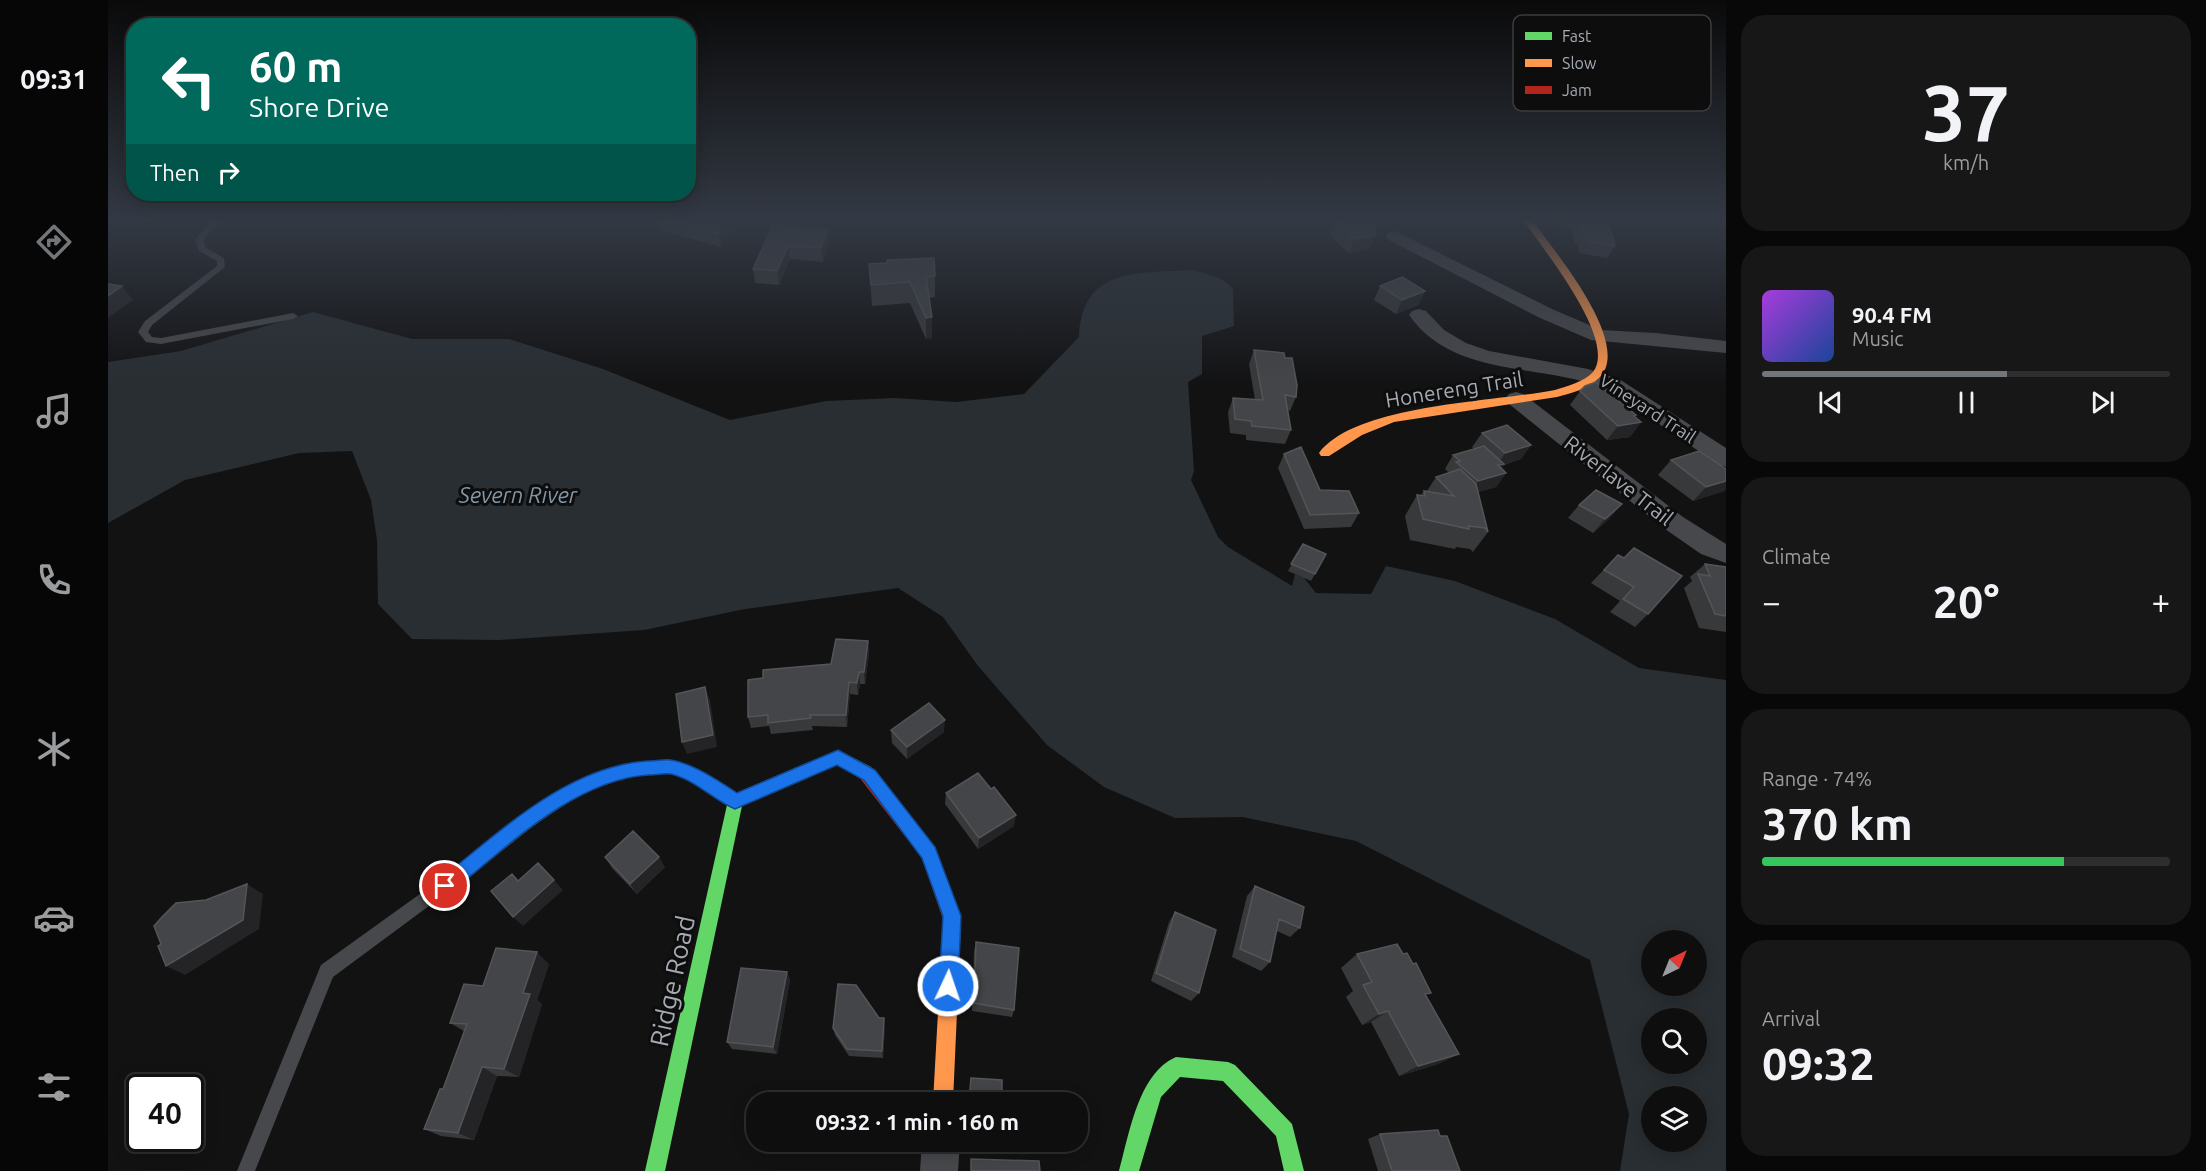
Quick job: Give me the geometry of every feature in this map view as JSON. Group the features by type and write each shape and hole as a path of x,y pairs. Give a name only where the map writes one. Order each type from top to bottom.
{"street":[{"path":"1472,276 1545,313 1598,336 1656,339 1726,347"},
{"name":"Vineyard Trail","path":"1565,276 1598,336 1603,350 1602,362 1594,376 1633,395 1726,459"},
{"path":"1419,315 1436,334 1464,348 1491,357 1594,376"},
{"name":"Honereng Trail","path":"1325,453 1353,432 1393,418 1563,391 1594,376"},
{"name":"Riverlave Trail","path":"1516,399 1674,523 1710,547 1726,554"},
{"path":"735,801 838,757 869,775 929,853 952,916 943,1092"},
{"name":"Ridge Road","path":"655,1171 735,801"},
{"path":"1129,1171 1153,1091 1176,1067 1228,1072 1285,1131 1294,1171"},
{"path":"939,1171 940,1152"}],"lane":[{"path":"210,276 148,323 143,332 149,340 162,341 293,316"},
{"path":"246,1171 327,971 575,789 628,770 671,767 709,783 735,801"}],"water":[{"name":"Severn River","path":"1126,276 1213,276 1233,289 1234,326 1202,336 1202,374 1188,382 1194,471 1191,480 1218,537 1228,547 1292,586 1295,574 1304,578 1316,593 1371,594 1386,566 1455,581 1555,619 1639,668 1726,680 1726,1171 1620,1171 1629,1114 1590,960 1356,841 1243,817 1175,818 1104,787 1047,745 978,666 943,617 898,588 745,609 644,630 499,640 412,639 378,604 377,540 371,500 352,451 299,453 185,480 108,523 108,362 181,351 313,312 412,339 509,339 603,369 730,420 826,401 895,398 956,402 1024,394 1079,337 1083,314 1090,297 1102,286 1116,278"}],"building":[{"path":"870,276 935,276 926,277 932,317 926,318 910,282 871,285"},
{"path":"1402,277 1425,291 1402,300 1380,286"},
{"path":"108,284 122,286 108,296"},
{"path":"1254,350 1284,353 1285,358 1292,358 1297,385 1296,397 1285,395 1291,430 1252,426 1251,421 1235,419 1233,398 1263,400"},
{"path":"1596,382 1636,415 1634,416 1641,422 1618,426 1580,391 1585,386"},
{"path":"1507,425 1531,445 1505,453 1482,433"},
{"path":"1484,446 1504,464 1498,465 1506,473 1478,481 1456,462 1460,461 1453,455"},
{"path":"1301,447 1320,490 1349,491 1359,513 1310,515 1284,454"},
{"path":"1699,451 1726,469 1726,481 1706,487 1671,460"},
{"path":"1460,469 1476,484 1488,532 1485,528 1469,526 1469,529 1423,519 1417,495 1425,496 1424,491 1454,496 1436,477"},
{"path":"1596,490 1622,504 1605,519 1579,505"},
{"path":"1303,544 1326,554 1315,574 1291,564"},
{"path":"1634,548 1682,576 1648,614 1623,599 1634,587 1604,570 1618,555 1624,558"},
{"path":"1705,564 1726,567 1726,616 1715,614 1698,574 1710,576"},
{"path":"836,639 868,641 864,672 859,672 857,683 849,682 846,715 810,715 811,718 768,723 768,715 748,717 748,680 763,678 763,670 831,664"},
{"path":"705,687 713,735 682,742 676,694"},
{"path":"929,703 945,720 907,747 891,730"},
{"path":"978,773 991,789 994,787 1016,815 979,838 946,793"},
{"path":"633,831 659,857 630,884 605,857"},
{"path":"538,863 554,880 513,917 491,891 512,874 518,881"},
{"path":"247,884 243,920 166,966 158,946 161,944 154,926 162,917 176,903 206,900"},
{"path":"1255,886 1304,907 1300,928 1279,919 1270,962 1240,949"},
{"path":"1175,912 1216,930 1199,993 1156,973"},
{"path":"976,942 1019,948 1014,1010 974,1003"},
{"path":"1397,944 1403,954 1407,953 1413,964 1416,963 1431,993 1425,994 1459,1054 1418,1066 1388,1011 1379,1014 1363,985 1372,982 1357,954"},
{"path":"496,948 537,952 523,993 530,994 504,1069 482,1067 458,1133 424,1129 440,1089 443,1089 467,1024 450,1023 464,984 483,986"},
{"path":"741,968 787,972 773,1047 727,1042"},
{"path":"838,984 856,985 879,1018 884,1018 882,1051 847,1049 833,1028"},
{"path":"971,1078 1002,1080 1002,1092 970,1092"},
{"path":"1438,1130 1440,1136 1447,1136 1460,1171 1392,1171 1380,1134"},
{"path":"971,1159 1039,1161 1040,1171 971,1171"}],"traffic: fast":[{"path":"655,1171 735,801 838,757 865,772"},
{"path":"1129,1171 1153,1091 1176,1067 1228,1072 1285,1131 1294,1171"}],"traffic: slow":[{"path":"1325,453 1358,432 1384,421 1414,414 1530,399 1579,386 1594,377 1602,365 1603,351 1600,336 1593,319 1566,276"},
{"path":"944,1092 952,922"}],"traffic: jam":[{"path":"865,772 929,853 952,916 952,922"}],"route":[{"path":"445,886 527,822 575,789 628,770 671,767 709,783 735,801 838,757 869,775 929,853 952,916 948,986"}]}
